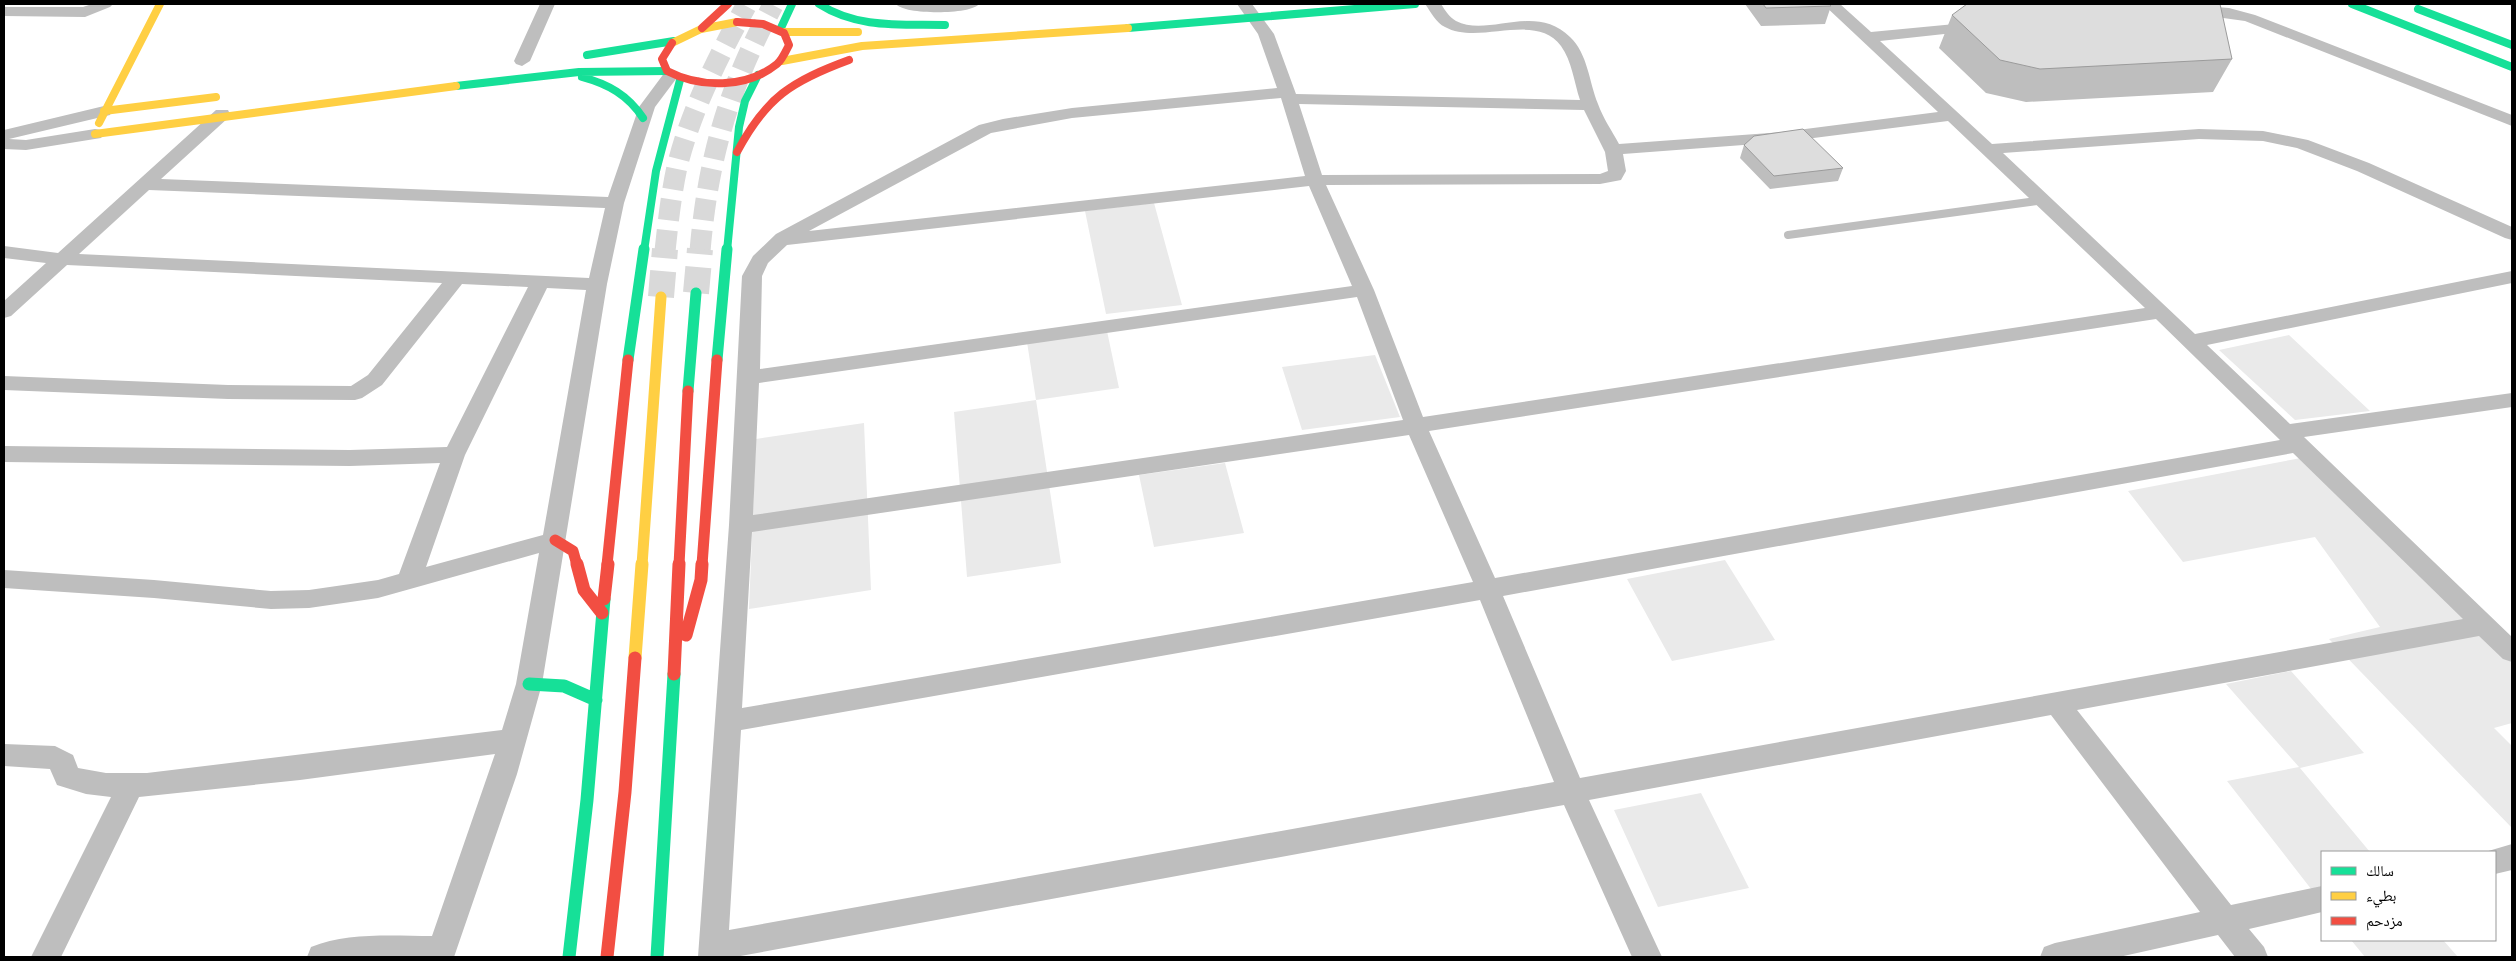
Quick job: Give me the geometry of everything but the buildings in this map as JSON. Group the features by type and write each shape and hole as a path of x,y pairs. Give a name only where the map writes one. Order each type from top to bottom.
{"main road":[{"path":"95,134 104,111 160,4"},
{"path":"702,28 728,4"},
{"path":"782,31 792,4"},
{"path":"819,4 827,12 855,21 950,25"},
{"path":"95,134 222,114 566,74 621,70 673,75 709,84 742,80 758,75 782,61 836,50 1250,11 1415,4"},
{"path":"2352,4 2512,67"},
{"path":"2405,4 2512,45"},
{"path":"576,56 674,41 702,28 737,22 769,25 782,31 789,39 790,46 782,61"},
{"path":"782,31 865,32 950,25"},
{"path":"673,75 663,64 663,57 674,41"},
{"path":"737,152 760,111 780,93 830,67 915,42"},
{"path":"566,74 594,80 617,89 638,107 643,118"},
{"path":"569,957 588,796 602,613 625,382 658,150 673,75"},
{"path":"674,664 695,607 701,580 720,319 737,152 742,114 758,75"},
{"path":"104,111 230,95"},
{"path":"657,957 688,385 696,293"},
{"path":"607,957 617,889 643,554 651,400 661,297"},
{"path":"555,540 570,547 575,552 584,592 602,613"},
{"path":"529,684 549,682 567,685 583,691 596,700"}],"street":[{"path":"4,12 85,12 105,4"},
{"path":"524,60 547,4"},
{"path":"904,4 922,8 954,8 971,4"},
{"path":"780,240 1315,180 1608,178 1618,172 1614,150 1590,104 1571,49 1556,32 1538,25 1466,29 1454,27 1447,23 1432,4"},
{"path":"1831,4 2044,200 2294,438 2512,652"},
{"path":"950,25 954,8"},
{"path":"2179,10 2208,10 2250,18 2512,121"},
{"path":"1250,11 1266,34 1315,180 1364,290 1416,426 1488,589 1572,792 1647,957"},
{"path":"1868,37 1995,26"},
{"path":"322,957 373,950 440,953 514,740 529,684 597,284 615,203 643,118 653,96 673,75"},
{"path":"1590,104 1288,96 1072,113 1003,124 985,129 948,147 810,221 780,240 760,260 752,276 741,525 713,952 2056,702 2485,625"},
{"path":"4,135 104,111"},
{"path":"4,312 222,114"},
{"path":"1614,150 1782,137 1953,115"},
{"path":"4,144 26,144 95,134"},
{"path":"1990,149 2199,134 2263,136 2302,144 2363,167 2512,234"},
{"path":"144,184 615,203"},
{"path":"4,252 60,260 597,284"},
{"path":"4,384 228,392 356,393 375,380 456,278"},
{"path":"2192,341 2512,278"},
{"path":"409,581 454,455 541,281"},
{"path":"749,376 1364,290"},
{"path":"741,525 1416,426 2160,312"},
{"path":"728,721 1488,589 2294,438 2512,400"},
{"path":"4,454 340,458 454,455"},
{"path":"4,579 154,589 270,600 309,600 342,596 409,581 555,540"},
{"path":"2056,702 2253,957"},
{"path":"4,755 55,758 63,763 67,777 87,784 131,786 321,766 514,740"},
{"path":"46,957 131,786"},
{"path":"2496,861 2512,857"},
{"path":"2054,957 2321,899"}],"lane":[{"path":"1788,235 2044,200"}],"shaded area":[{"path":"1154,203 1182,305 1106,314 1085,211"},
{"path":"1107,331 1119,388 1036,400 1027,342"},
{"path":"2289,335 2370,411 2295,420 2219,350"},
{"path":"1375,355 1400,417 1302,430 1282,367"},
{"path":"1036,400 1061,563 967,577 954,412"},
{"path":"864,423 871,590 749,609 756,439"},
{"path":"2301,458 2512,657 2512,723 2494,728 2512,746 2512,828 2329,639 2380,627 2315,537 2183,562 2128,491"},
{"path":"1225,463 1244,533 1154,547 1139,475"},
{"path":"1725,560 1775,640 1672,661 1627,579"},
{"path":"2291,671 2364,753 2300,768 2369,851 2321,851 2321,902 2227,781 2299,767 2226,684"},
{"path":"1701,793 1749,888 1658,907 1614,810"},
{"path":"2352,941 2444,941 2458,957 2365,957"}],"tunnel":[{"path":"700,251 709,184 723,123 744,65 773,5"},
{"path":"665,251 673,188 683,146 706,84 746,6"},
{"path":"661,297 665,249"},
{"path":"696,293 700,249"}],"traffic: fast":[{"path":"780,30 792,4"},
{"path":"819,4 832,13 847,19 863,22 896,25 945,25"},
{"path":"1128,28 1255,19 1415,4"},
{"path":"2352,4 2512,67"},
{"path":"2418,9 2512,45"},
{"path":"587,55 674,41"},
{"path":"456,86 579,72 667,71"},
{"path":"717,360 739,127 745,101 758,75"},
{"path":"582,77 609,86 625,96 643,118"},
{"path":"628,360 656,171 680,80"},
{"path":"688,391 696,293"},
{"path":"569,957 587,800 604,599"},
{"path":"657,957 674,674"},
{"path":"529,684 564,686 596,700"}],"traffic: slow":[{"path":"99,123 160,4"},
{"path":"672,43 701,29 737,22"},
{"path":"782,61 862,46 1128,28"},
{"path":"784,32 858,32"},
{"path":"95,134 456,86"},
{"path":"104,111 216,97"},
{"path":"635,658 661,297"}],"traffic: jam":[{"path":"702,28 728,4"},
{"path":"672,43 662,59 667,71 683,79 706,83 733,82 758,76 778,63 789,45 784,33 763,24 737,22"},
{"path":"737,152 758,117 782,92 811,75 849,60"},
{"path":"604,599 628,360"},
{"path":"686,635 701,580 717,360"},
{"path":"674,674 688,391"},
{"path":"555,540 573,551 584,590 602,613"},
{"path":"607,957 625,792 635,658"}]}
